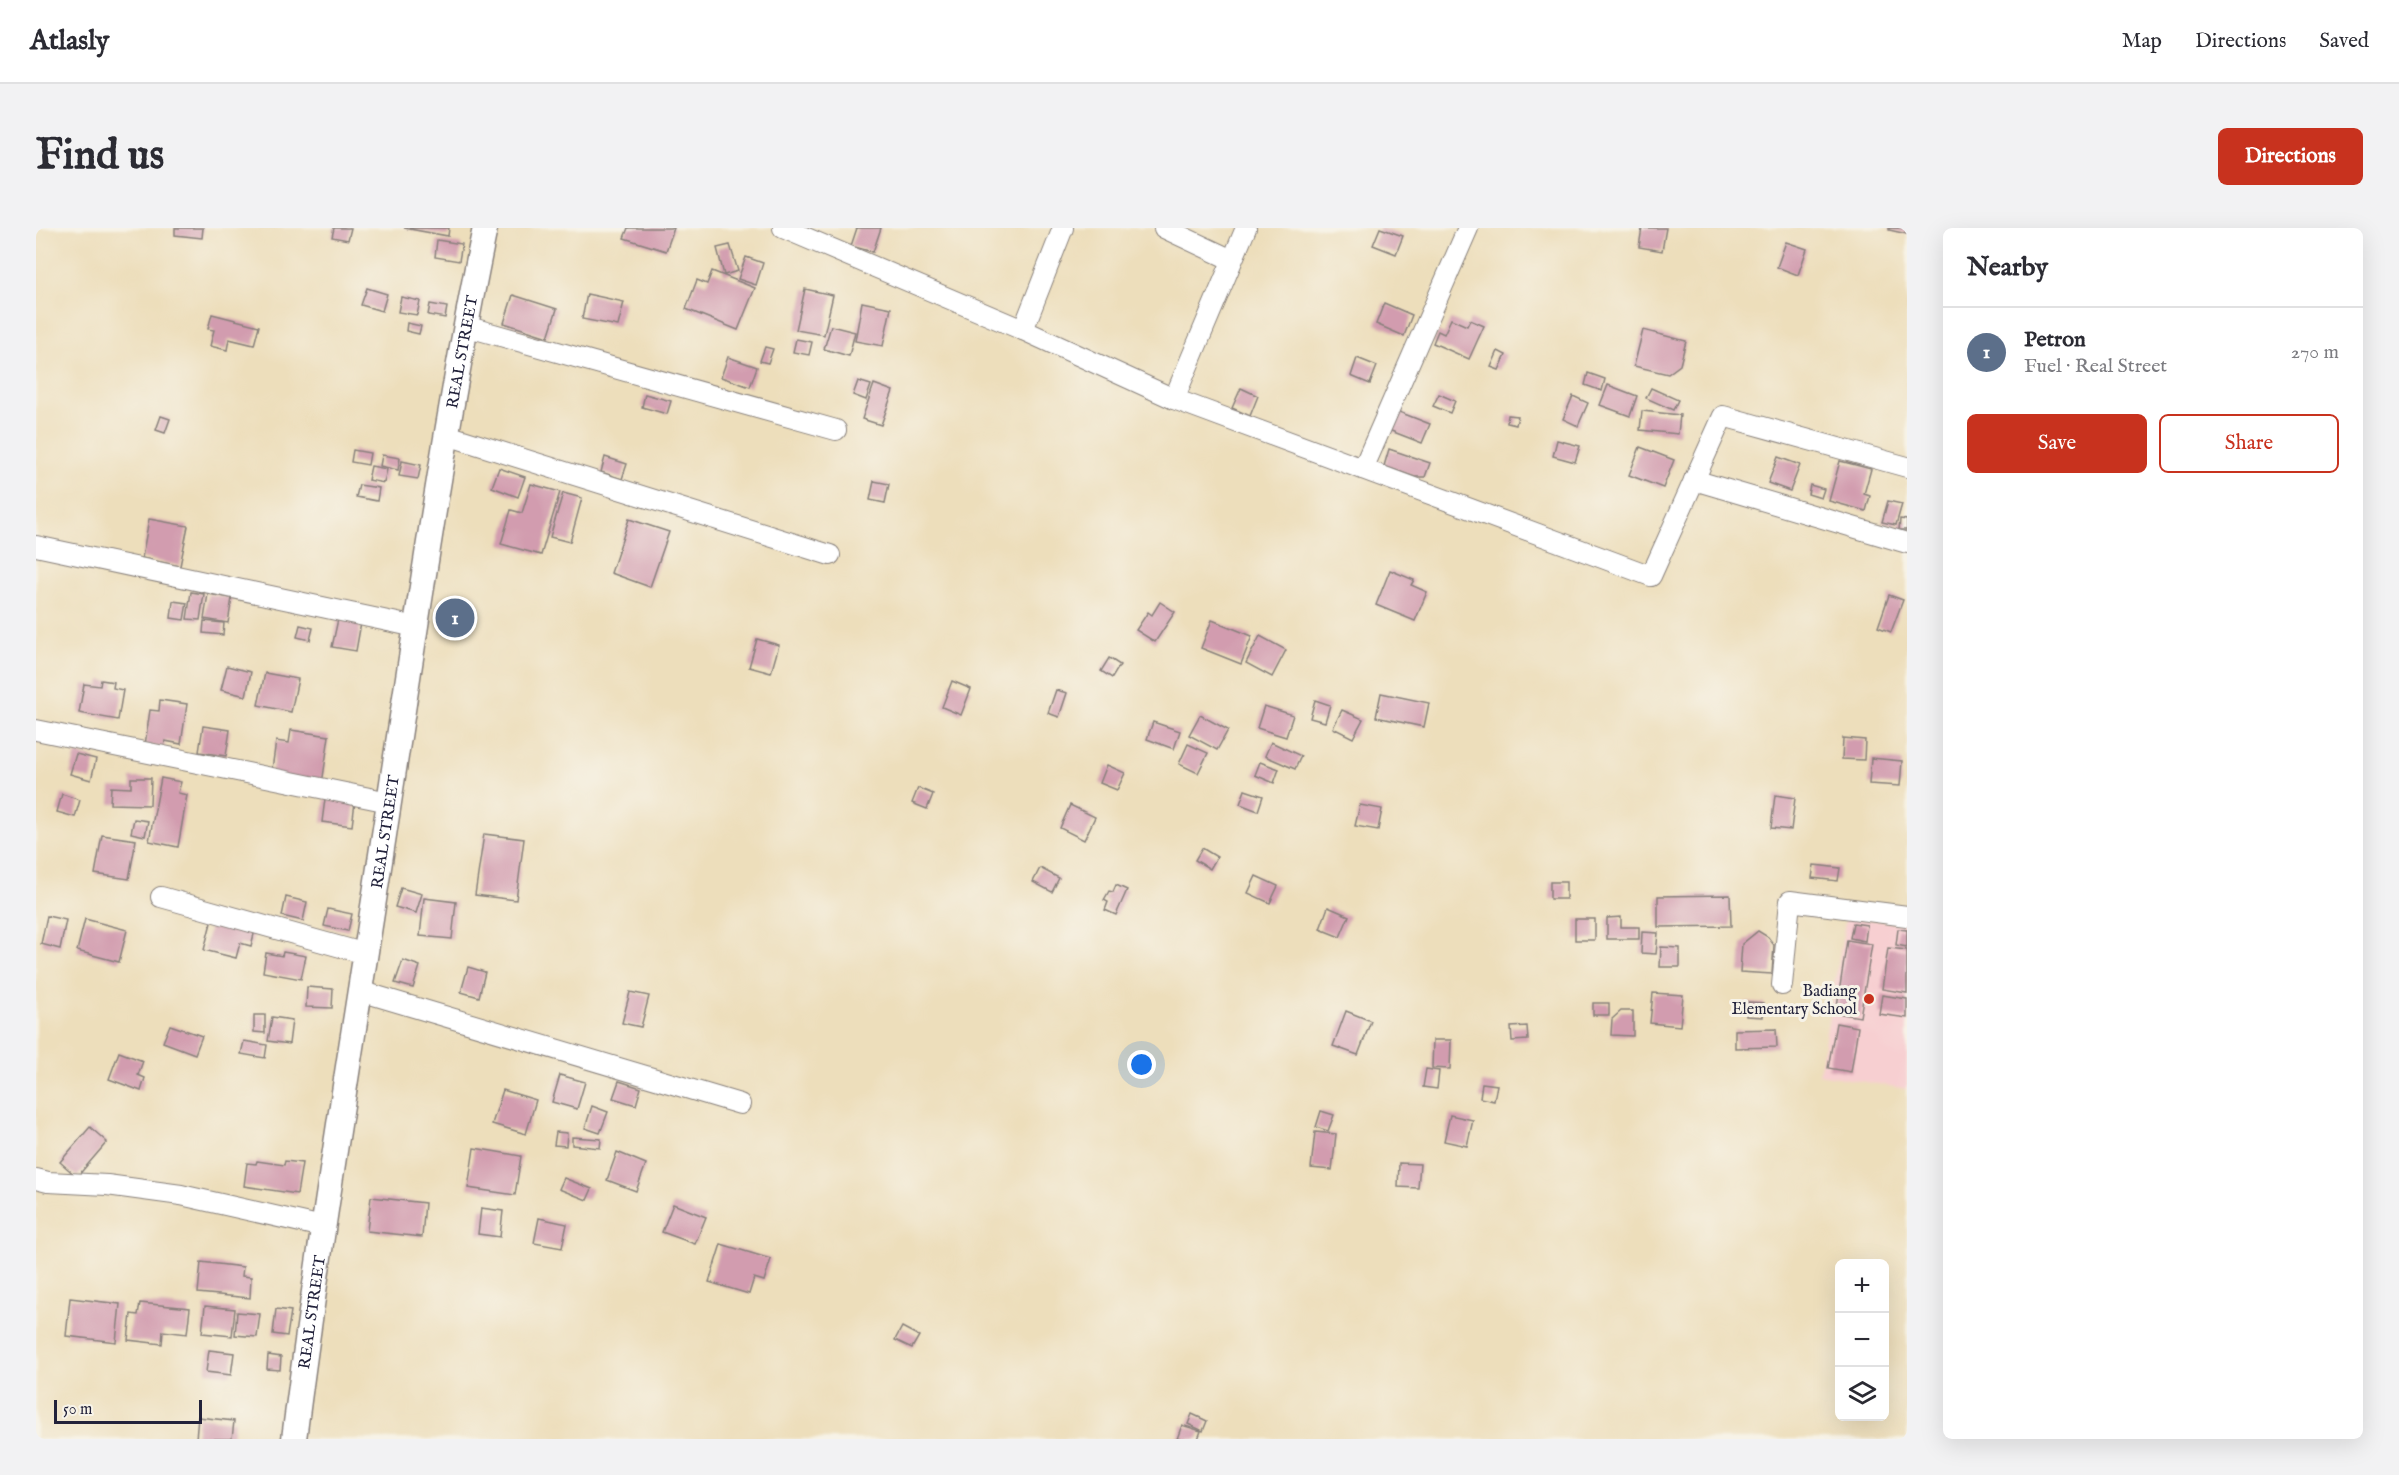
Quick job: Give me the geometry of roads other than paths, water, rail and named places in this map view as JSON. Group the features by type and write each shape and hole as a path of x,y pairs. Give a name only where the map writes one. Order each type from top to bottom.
{"main road":[{"name":"REAL STREET","path":"294,1439 323,1227 416,627 465,326 484,228"}],"street":[{"path":"783,228 1023,330 1174,399 1651,576 1723,416 1907,467"},
{"path":"1023,330 1064,228"},
{"path":"1164,228 1232,260"},
{"path":"1174,399 1246,228"},
{"path":"1363,469 1468,228"},
{"path":"465,326 836,430"},
{"path":"447,435 830,555"},
{"path":"1694,480 1907,543"},
{"path":"36,546 416,627"},
{"path":"36,730 389,802"},
{"path":"161,897 366,954"},
{"path":"1782,985 1790,901 1907,916"},
{"path":"360,991 740,1104"},
{"path":"36,1179 181,1195 323,1227"}],"place":[{"name":"Petron","path":"455,618"},
{"name":"Badiang Elementary School","path":"1869,999"}]}
